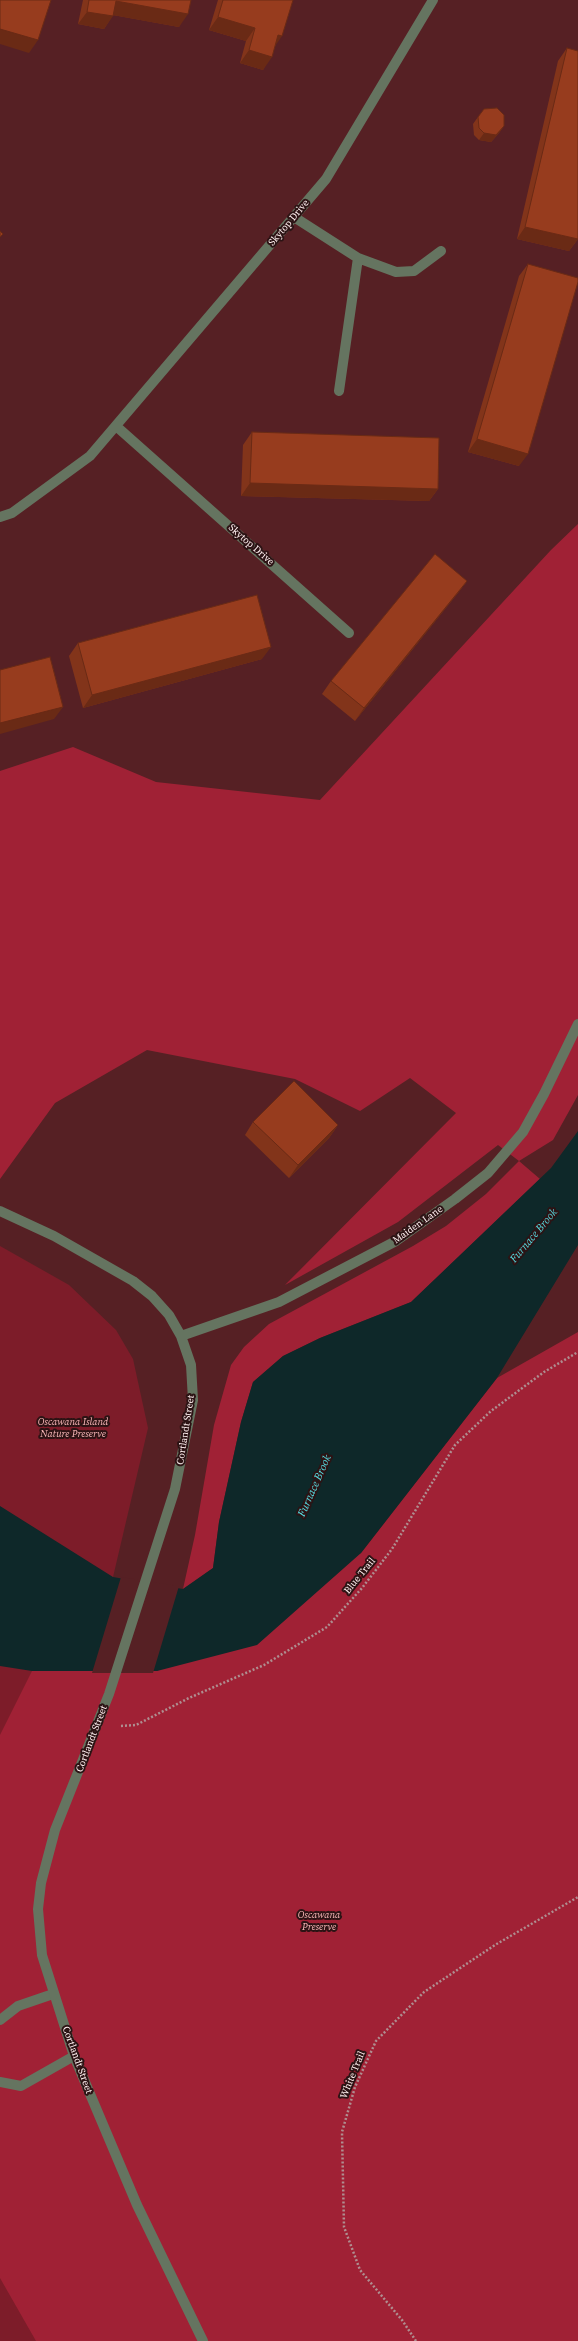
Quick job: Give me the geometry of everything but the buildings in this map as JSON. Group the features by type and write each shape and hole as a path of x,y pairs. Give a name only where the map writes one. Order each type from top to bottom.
{"street":[{"name":"Skytop Drive","path":"0,517 12,513 90,456 326,179 433,0"},
{"path":"294,217 358,258 396,272 414,271 441,251"},
{"path":"339,391 358,258"},
{"name":"Skytop Drive","path":"116,426 350,633"},
{"name":"Maiden Lane","path":"181,1336 279,1302 396,1241 455,1199 488,1173 523,1132 544,1094 578,1024"},
{"name":"Cortlandt Street","path":"0,1211 60,1239 133,1281 152,1296 169,1315 181,1336 191,1365 193,1400 184,1452 160,1538 109,1694 55,1830 41,1883 38,1909 42,1955 53,1994 74,2056 137,2205 203,2341"},
{"path":"0,2020 18,2006 53,1994"},
{"path":"0,2082 21,2086 74,2056"}],"path":[{"name":"Blue Trail","path":"95,1727 136,1725 189,1698 264,1665 327,1627 362,1588 392,1549 456,1445 491,1411 544,1372 578,1352"},
{"name":"White Trail","path":"416,2341 402,2320 360,2270 344,2227 342,2132 355,2087 376,2041 424,1992 495,1945 578,1897"}],"green space":[{"path":"578,524 578,1095 553,1140 519,1161 498,1145 398,1222 285,1285 456,1113 410,1078 360,1111 295,1079 147,1050 55,1103 0,1179 0,771 73,747 156,782 320,800 551,550"},
{"path":"519,1161 540,1179 411,1302 320,1338 283,1356 253,1382 241,1422 219,1522 213,1568 183,1589 195,1535 214,1425 231,1365 244,1347 269,1324 413,1246 446,1226 486,1194"},
{"name":"Oscawana Island Nature Preserve","path":"0,1246 69,1285 116,1330 133,1359 148,1428 113,1577 85,1671 79,1716 185,2341 0,2341"},
{"name":"Oscawana Preserve","path":"578,1332 578,2341 36,2341 0,2278 0,1735 32,1671 157,1671 361,1553 497,1378"}],"water":[{"name":"Furnace Brook","path":"578,1131 578,1245 497,1378 361,1553 257,1645 157,1671 32,1671 0,1666 0,1506 113,1577 183,1589 213,1568 219,1522 241,1422 253,1382 283,1356 320,1338 411,1302 551,1168"}],"pier":[{"path":"121,1577 179,1586 153,1673 92,1673"}]}
